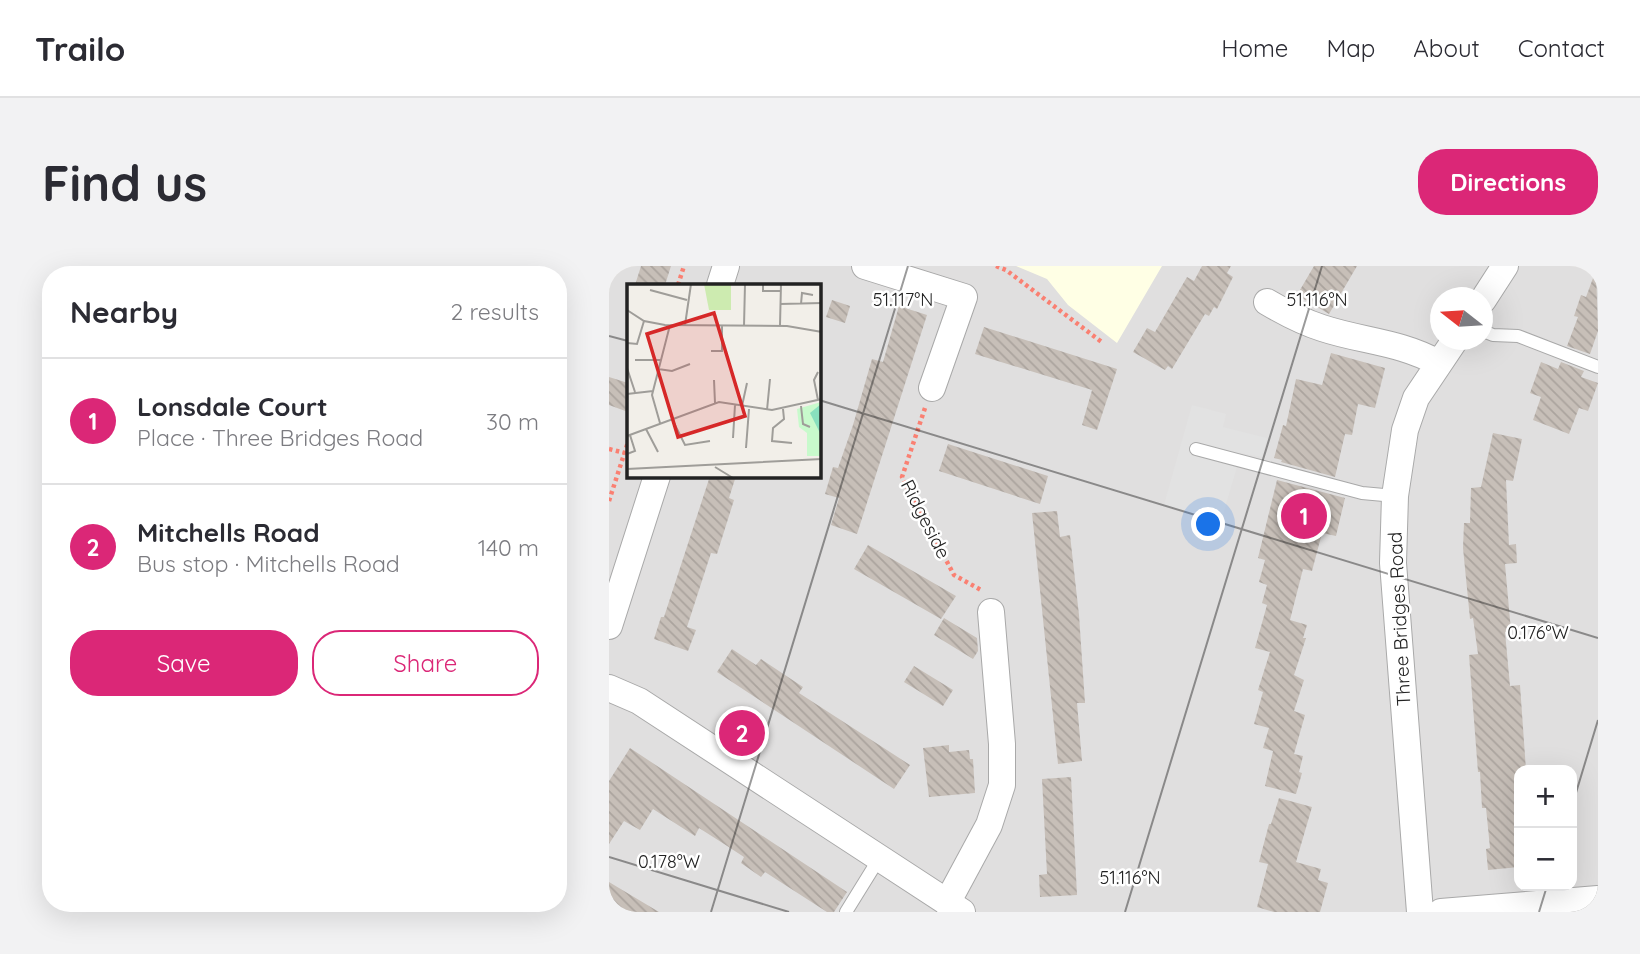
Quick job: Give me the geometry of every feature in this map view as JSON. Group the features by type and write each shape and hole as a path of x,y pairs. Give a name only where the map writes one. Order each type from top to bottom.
{"street":[{"path":"719,284 726,266"},
{"path":"865,266 968,287 932,388"},
{"path":"1488,287 1497,268"},
{"path":"1267,302 1322,328 1388,342 1423,354 1438,363"},
{"name":"Three Bridges Road","path":"1420,912 1393,563 1395,496 1405,430 1416,398 1448,350"},
{"path":"609,626 621,546 656,478"},
{"path":"609,688 639,701 954,907 989,825 1002,785 1002,744 991,612"},
{"path":"1441,912 1598,899"}],"lane":[{"path":"1493,335 1518,337 1598,367"},
{"path":"1196,449 1363,493 1395,496"},
{"path":"846,912 880,858"}],"path":[{"path":"678,284 684,266"},
{"path":"996,266 1006,270 1103,343"},
{"name":"Ridgeside","path":"932,388 902,477 954,575 993,596 991,612"},
{"path":"609,501 627,446"},
{"path":"609,449 625,453"}],"shaded area":[{"path":"609,266 1598,266 1598,912 609,912"},
{"path":"1016,266 1162,266 1117,343 1068,305 1047,279"},
{"path":"1192,405 1226,414 1223,427 1267,438 1262,457 1241,453 1221,521 1164,505"}],"building":[{"path":"641,266 671,266 665,284 635,284"},
{"path":"1202,266 1231,266 1227,273 1233,277 1217,309 1214,307 1209,316 1205,314 1172,369 1168,366 1165,370 1133,352 1147,328 1155,332 1187,277 1194,281"},
{"path":"1314,266 1357,266 1329,314 1297,295"},
{"path":"1596,270 1598,331 1590,354 1567,346 1578,317 1574,316 1581,295 1586,297"},
{"path":"832,300 850,306 845,323 826,317"},
{"path":"899,306 927,315 857,534 831,525 839,498 825,494 833,467 838,468 853,425 872,359 883,362"},
{"path":"984,327 1117,369 1097,430 1082,425 1092,390 975,354"},
{"path":"1331,353 1385,368 1375,408 1358,404 1352,435 1345,434 1335,477 1274,458 1283,425 1286,426 1296,379 1322,385"},
{"path":"1541,362 1558,369 1561,362 1584,371 1581,377 1598,383 1588,411 1579,408 1569,434 1533,420 1541,397 1530,393"},
{"path":"609,377 627,383 627,412 609,405"},
{"path":"1493,433 1522,439 1513,481 1506,480 1509,545 1516,544 1517,563 1505,564 1511,631 1505,632 1510,686 1520,685 1526,765 1514,765 1514,867 1488,870 1486,849 1490,848 1486,808 1482,808 1478,772 1469,655 1478,654 1473,618 1470,619 1463,548 1464,523 1470,523 1471,488 1481,487"},
{"path":"948,444 1048,476 1040,504 939,471"},
{"path":"709,478 735,478 729,498 734,500 717,554 711,553 687,627 696,630 688,651 654,639 661,617 664,617"},
{"path":"1277,480 1345,498 1336,536 1322,533 1312,571 1303,569 1290,620 1307,625 1303,638 1306,638 1294,675 1304,680 1294,711 1305,715 1294,754 1303,756 1296,794 1265,786 1273,751 1263,748 1269,728 1254,724 1263,692 1258,690 1270,652 1255,648 1267,605 1262,603 1267,585 1259,582 1265,560 1258,558"},
{"path":"1057,511 1060,537 1070,535 1085,703 1077,703 1082,761 1058,764 1032,513"},
{"path":"868,545 956,596 941,619 854,569"},
{"path":"944,618 977,638 978,651 973,659 934,635"},
{"path":"732,649 756,665 761,659 803,687 799,693 910,765 894,789 717,672"},
{"path":"914,666 953,690 943,706 904,682"},
{"path":"949,745 949,752 969,750 970,759 973,759 975,793 929,797 923,748"},
{"path":"630,748 847,892 834,912 827,912 765,872 761,877 741,863 744,857 699,828 695,836 653,809 640,830 624,821 609,844 609,781"},
{"path":"1071,777 1077,895 1040,897 1039,875 1047,874 1042,779"},
{"path":"1279,798 1312,807 1296,862 1321,869 1318,880 1328,883 1320,912 1274,912 1257,907 1268,864 1259,862"},
{"path":"609,882 659,912 609,912"}],"place":[{"name":"Lonsdale Court","path":"1304,516"},
{"name":"Mitchells Road","path":"742,733"}]}
